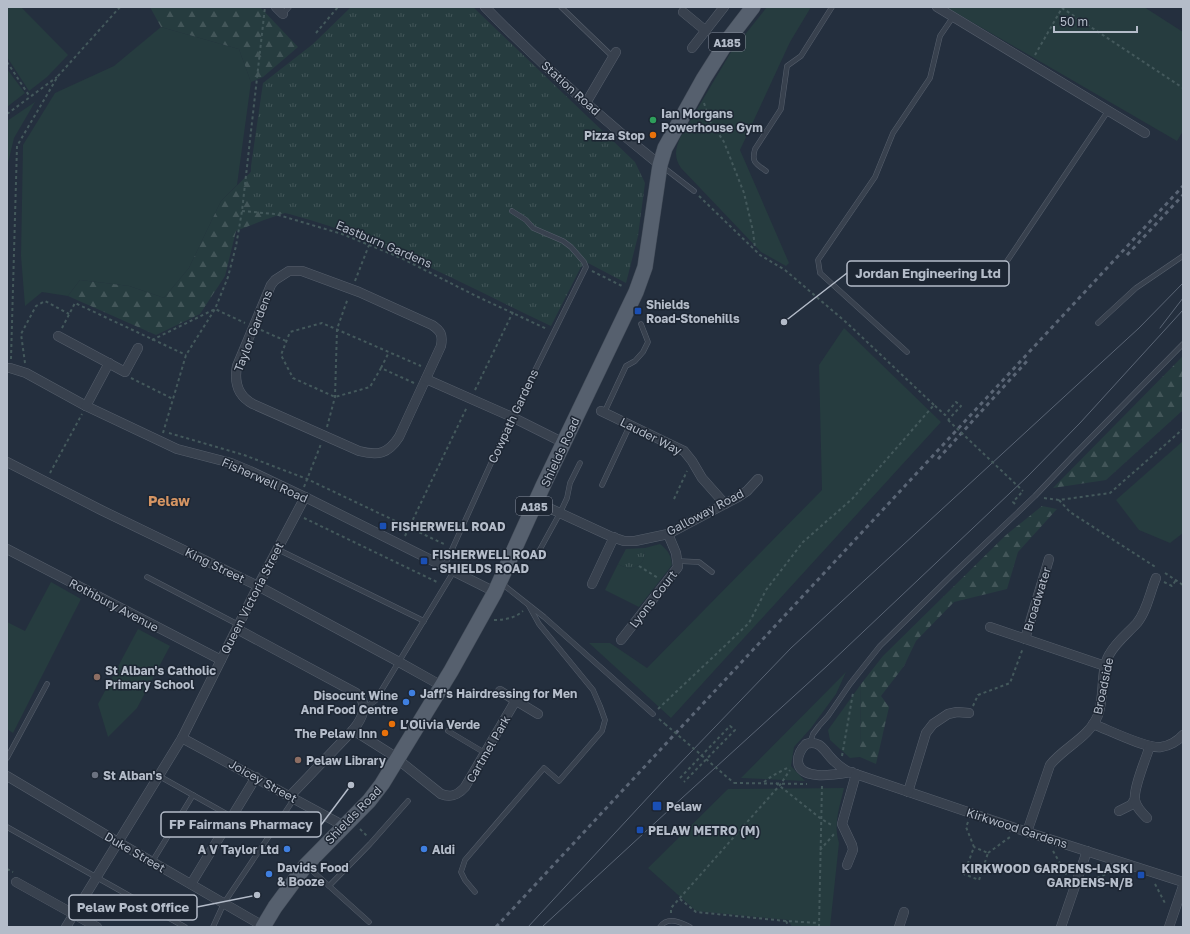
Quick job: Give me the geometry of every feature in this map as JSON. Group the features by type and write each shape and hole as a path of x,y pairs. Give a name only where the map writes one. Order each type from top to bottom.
{"main road":[{"name":"Shields Road","path":"263,927 275,907 306,864 369,801 382,784 398,760 481,619 636,292 645,267 660,165 665,148 698,87 730,37 754,7"}],"street":[{"path":"276,7 286,11"},
{"name":"Station Road","path":"485,7 586,103 660,165"},
{"path":"692,48 724,7"},
{"path":"937,7 1145,133"},
{"path":"682,12 706,30"},
{"path":"586,103 615,55"},
{"name":"Taylor Gardens","path":"289,271 302,271 351,289 432,325 440,331 442,338 441,346 399,437 393,446 382,453 370,454 359,451 246,400 236,385 235,375 236,366 253,327 271,285 275,280 289,271"},
{"path":"58,336 125,372 138,348"},
{"path":"86,406 109,363"},
{"name":"Fisherwell Road","path":"8,368 26,373 86,406 159,441 192,454 231,463 303,496 454,571 497,587"},
{"path":"424,383 471,399 512,417 564,443"},
{"name":"Lauder Way","path":"603,412 685,452 702,478 725,504"},
{"name":"King Street","path":"7,462 101,510 258,586 442,686"},
{"name":"Galloway Road","path":"536,502 614,537 635,541 668,534 725,504 746,491 758,479"},
{"name":"Queen Victoria Street","path":"66,927 182,738 258,586 296,514 303,496"},
{"name":"Lyons Court","path":"621,640 678,567 676,553 668,534"},
{"path":"592,584 614,537"},
{"name":"Rothbury Avenue","path":"7,549 221,660"},
{"name":"Broadwater","path":"1025,639 1049,559"},
{"name":"Broadside","path":"1027,832 1050,764 1055,758 1085,735 1098,716 1101,707 1105,666 1108,657 1114,646 1138,622 1156,578"},
{"path":"238,627 356,693 360,696 364,708 361,719 353,730 292,797"},
{"name":"Broadwater","path":"990,627 1105,666"},
{"path":"500,691 538,714"},
{"name":"Cartmel Park","path":"353,730 398,760 441,794 453,796 460,793 465,787 516,700"},
{"path":"908,792 926,733 933,724 948,714 957,712 969,713"},
{"path":"1093,724 1150,746 1161,747 1171,744 1183,735"},
{"name":"Joicey Street","path":"182,738 292,797 347,823"},
{"path":"796,764 803,747 810,742 819,744 839,770"},
{"path":"1147,818 1137,807 1135,799 1136,790 1150,746"},
{"name":"Kirkwood Gardens","path":"796,764 808,773 822,775 839,770 854,773 1027,832 1183,882"},
{"path":"847,865 853,850 842,824 854,773"},
{"name":"Duke Street","path":"7,776 263,927"},
{"path":"191,884 256,777"},
{"path":"1119,811 1131,805 1135,799"},
{"path":"1061,927 1087,851"},
{"path":"16,882 97,927"},
{"path":"1169,927 1183,886"},
{"path":"899,927 904,912"}],"lane":[{"path":"561,7 615,55"},
{"path":"766,171 755,163 753,157 755,149 781,109 787,66 801,56 832,7"},
{"path":"907,352 820,273 818,260 874,177 893,133 930,78 940,36 953,17"},
{"path":"994,282 1108,111"},
{"path":"660,165 694,192"},
{"path":"512,211 526,220 533,228 563,241 571,247 584,262 586,267"},
{"path":"1098,323 1136,288 1183,256"},
{"name":"Cowpath Gardens","path":"444,566 512,417 586,267"},
{"path":"603,412 626,366 635,361 643,352 648,342 641,324"},
{"path":"810,742 813,734 880,646 1036,496 1072,457 1183,344"},
{"path":"602,485 630,425"},
{"path":"538,553 567,498 570,483 580,463"},
{"path":"277,549 424,621"},
{"path":"677,561 699,562 712,572"},
{"path":"364,708 375,701 454,571"},
{"path":"147,577 238,627"},
{"path":"497,587 529,606 550,622 653,714"},
{"path":"475,892 465,880 461,872 465,860 544,768 559,781 602,731 604,720 593,690 539,624 529,606"},
{"path":"7,758 47,684"},
{"path":"448,731 485,753"},
{"path":"159,776 232,817"},
{"path":"152,862 193,795"},
{"path":"213,927 224,903 292,797"},
{"path":"329,886 373,841 408,801"},
{"path":"7,827 185,927"},
{"path":"306,864 369,922"},
{"path":"660,927 667,921 672,920 676,920 690,927"}],"path":[{"path":"7,114 58,76 120,7"},
{"path":"159,441 164,432 186,355 215,309 228,277 236,246 242,211 265,7"},
{"path":"316,33 338,7"},
{"path":"1031,63 1062,8 1183,88"},
{"path":"7,62 30,98"},
{"path":"8,368 17,146 58,76"},
{"path":"698,87 710,121 724,142 744,193 753,231 755,250"},
{"path":"694,192 760,255 785,270 847,323 945,414 956,402 960,406 948,420 1024,491 1013,502 1015,504 1023,496"},
{"name":"Eastburn Gardens","path":"242,211 275,214 342,234 401,258 476,296 553,332"},
{"path":"303,496 325,436 335,397 337,329 351,289 370,245"},
{"path":"586,267 636,292"},
{"path":"26,373 21,334 36,306 45,301 69,314"},
{"path":"58,336 75,303 186,355"},
{"path":"215,309 286,341"},
{"path":"152,340 215,309"},
{"path":"401,545 513,312"},
{"path":"388,352 370,387 335,397 294,378 281,355 290,332 322,323 430,370"},
{"path":"381,368 424,383"},
{"path":"125,372 130,378 173,399"},
{"path":"653,714 749,623 766,590 803,542 852,499 934,405"},
{"path":"46,481 86,406"},
{"path":"1036,496 1059,500 1110,493 1183,429"},
{"path":"164,432 244,455 308,480 452,549"},
{"path":"674,499 692,461"},
{"path":"1059,500 1070,512 1183,585"},
{"path":"296,514 445,585"},
{"path":"638,566 666,582"},
{"path":"1156,578 1172,586 1176,580"},
{"path":"481,619 504,619 513,617 521,613 529,606"},
{"path":"969,713 978,695 1010,682 1025,639"},
{"path":"818,927 822,784 836,784 856,676"},
{"path":"665,724 734,783 776,782 780,784 808,784"},
{"path":"680,778 730,726 735,730 684,782"},
{"path":"763,782 785,768 796,764"},
{"path":"672,920 671,908 796,764"},
{"path":"780,784 820,818"},
{"path":"971,813 966,827 974,847 964,874 979,880 988,853 1012,835 1015,828"},
{"path":"347,823 373,841"},
{"path":"820,850 839,829"},
{"path":"974,847 988,853"},
{"path":"1148,871 1172,917"},
{"path":"680,898 696,912 819,923"},
{"path":"786,921 789,927"}],"green space":[{"path":"7,7 21,7 68,55 47,77 29,91 7,57"},
{"path":"150,7 260,7 298,47 263,77 251,82 239,49 161,27"},
{"path":"351,7 473,7 635,162 645,183 638,236 626,283 588,263 581,267 551,326 441,273 367,240 290,214 250,205 251,166 263,83 313,44"},
{"path":"767,7 811,7 790,42 740,150 789,263 786,266 761,252 681,168 677,160 676,153 680,138 731,52"},
{"path":"946,7 1144,7 1183,32 1183,131 1177,141"},
{"path":"161,27 239,49 251,82 237,185 221,201 189,268 164,298 129,286 80,280 68,296 42,292 25,306 21,256 23,145 55,93 114,66"},
{"path":"7,69 25,93 7,107"},
{"path":"35,102 14,138 8,163 7,121"},
{"path":"258,165 300,208 236,231 225,276 200,314 156,335 68,296 80,280 129,286 164,298 189,268 221,201"},
{"path":"844,328 941,422 671,718 589,643 610,643 647,668 822,490 819,365"},
{"path":"1183,356 1183,410 1106,480 1053,488"},
{"path":"1183,441 1183,533 1170,543 1139,530 1116,500"},
{"path":"1042,506 1057,509 1018,552 1007,589 954,602 916,641 904,666 881,696 889,707 876,764 860,757 861,684 883,656 1006,535"},
{"path":"660,544 669,553 672,565 639,607 605,590 618,564 629,569 637,566 642,562 645,548"},
{"path":"645,548 642,562 637,566 629,569 618,564 626,549"},
{"path":"51,582 81,599 13,733 7,729 7,622 25,631"},
{"path":"138,629 170,646 137,708 108,737 98,704"},
{"path":"846,672 836,694 811,728 794,747 791,766 805,781 741,778"},
{"path":"861,684 860,757 850,758 830,740 828,730"},
{"path":"844,788 837,822 837,836 839,843 830,927 792,927 788,920 696,911 648,868 728,789"}],"tram line":[{"path":"528,927 664,780 791,648 1139,328 1183,283"},
{"path":"1160,328 1183,298"},
{"path":"542,927 827,666 1028,476 1080,423 1183,310"}],"railway":[{"path":"496,927 1183,186"},
{"path":"1127,255 1183,195"},
{"path":"938,459 1028,360"}],"place":[{"name":"Ian Morgans Powerhouse Gym","path":"653,120"},
{"name":"Pizza Stop","path":"653,135"},
{"name":"Shields Road-Stonehills","path":"638,311"},
{"name":"Jordan Engineering Ltd","path":"784,322"},
{"name":"FISHERWELL ROAD","path":"383,526"},
{"name":"FISHERWELL ROAD - SHIELDS ROAD","path":"424,561"},
{"name":"St Alban's Catholic Primary School","path":"97,677"},
{"name":"Jaff's Hairdressing for Men","path":"412,693"},
{"name":"Disocunt Wine And Food Centre","path":"406,702"},
{"name":"L’Olivia Verde","path":"392,724"},
{"name":"The Pelaw Inn","path":"385,733"},
{"name":"Pelaw Library","path":"298,760"},
{"name":"St Alban's","path":"95,775"},
{"name":"FP Fairmans Pharmacy","path":"351,785"},
{"name":"Pelaw","path":"657,806"},
{"name":"PELAW METRO (M)","path":"640,830"},
{"name":"A V Taylor Ltd","path":"287,849"},
{"name":"Aldi","path":"424,849"},
{"name":"Davids Food & Booze","path":"269,874"},
{"name":"KIRKWOOD GARDENS-LASKI GARDENS-N/B","path":"1141,875"},
{"name":"Pelaw Post Office","path":"257,895"}],"district":[{"name":"Pelaw","path":"169,500"}]}
